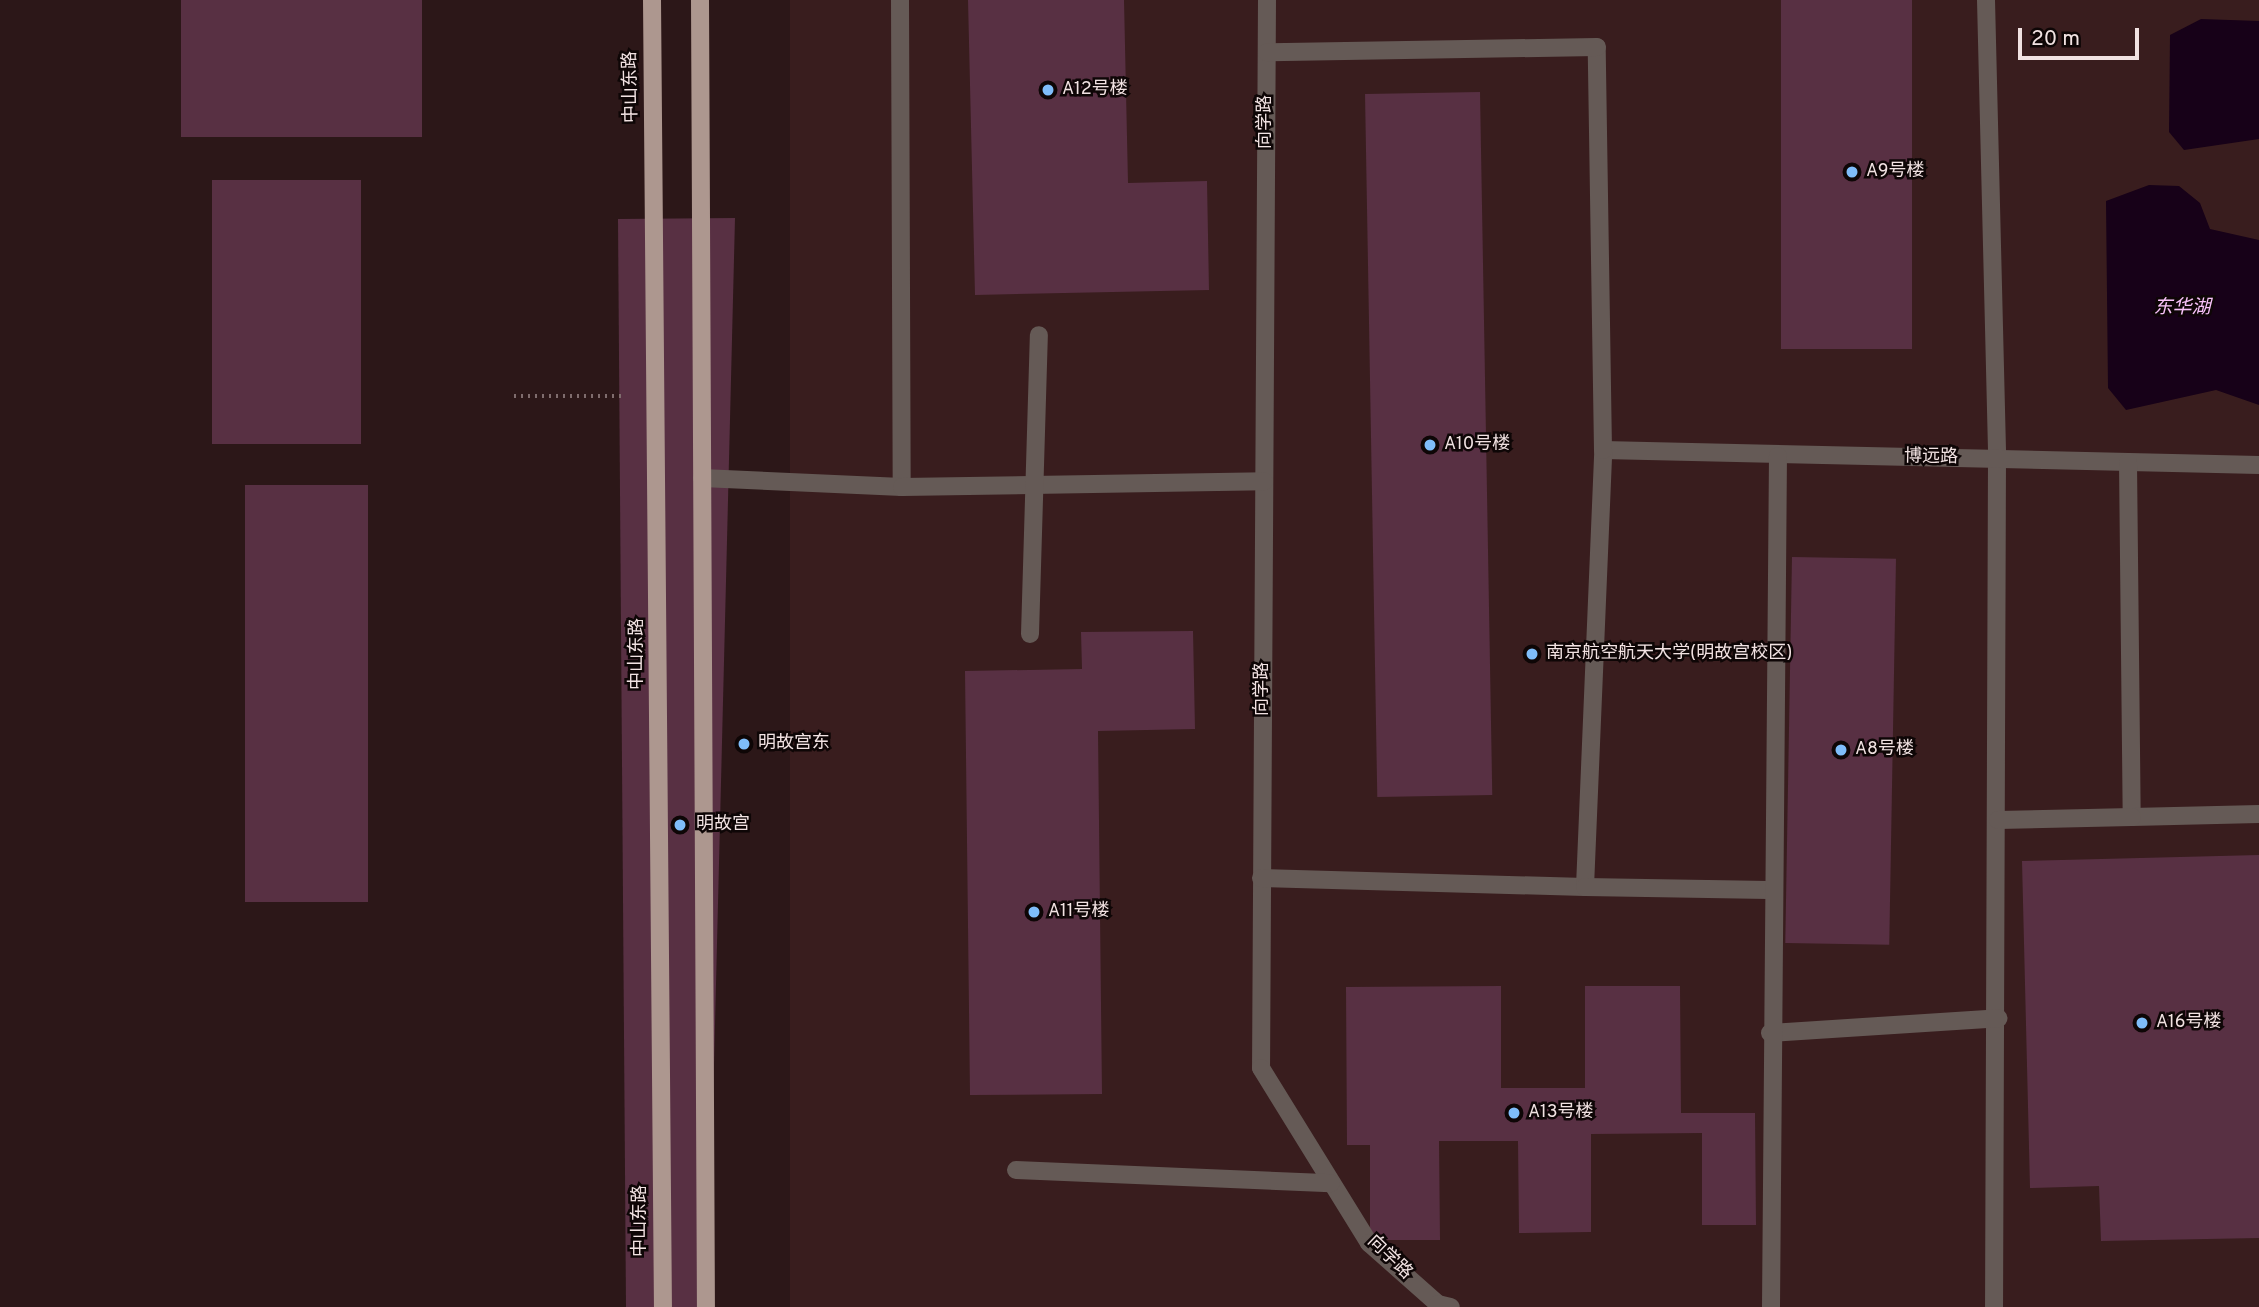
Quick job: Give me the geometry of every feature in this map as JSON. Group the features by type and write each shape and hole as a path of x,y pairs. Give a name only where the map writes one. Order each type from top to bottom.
{"main road":[{"name":"中山东路","path":"652,0 663,1307"},
{"path":"700,0 706,1307"}],"lane":[{"path":"900,0 902,487"},
{"name":"向学路","path":"1267,0 1261,1068 1369,1243 1438,1304 1451,1307"},
{"path":"1986,0 1997,458 1999,1018 1994,1307"},
{"path":"1267,52 1597,47 1603,450 1585,887"},
{"path":"1030,634 1039,335"},
{"name":"博远路","path":"1603,450 2259,465"},
{"path":"1771,1307 1769,890 1778,456"},
{"path":"2128,461 2132,817"},
{"path":"702,478 902,487 1264,481"},
{"path":"1998,820 2259,814"},
{"path":"1262,878 1769,890"},
{"path":"1770,1033 1999,1018"},
{"path":"1016,1170 1331,1183"}],"path":[{"path":"514,396 657,396"}],"shaded area":[{"name":"南京航空航天大学(明故宫校区)","path":"790,0 2259,0 2259,1307 790,1307"}],"water":[{"path":"2201,19 2259,21 2259,139 2184,150 2169,132 2170,35"},
{"name":"东华湖","path":"2149,185 2179,186 2200,203 2210,229 2259,240 2259,405 2216,390 2126,410 2108,388 2106,201"}],"building":[{"path":"181,0 422,0 422,137 181,137"},
{"name":"A12号楼","path":"968,0 1124,0 1128,183 1207,181 1209,290 975,295"},
{"name":"A9号楼","path":"1781,0 1912,0 1912,349 1781,349"},
{"name":"A10号楼","path":"1480,92 1492,795 1377,797 1365,94"},
{"path":"212,180 361,180 361,444 212,444"},
{"path":"735,218 708,1307 626,1307 618,219"},
{"path":"245,485 368,485 368,902 245,902"},
{"name":"A8号楼","path":"1792,557 1896,559 1889,945 1785,943"},
{"name":"A11号楼","path":"1193,631 1195,729 1098,731 1102,1094 970,1095 965,671 1082,669 1081,632"},
{"name":"A16号楼","path":"2259,855 2259,1238 2101,1241 2099,1186 2030,1188 2022,861"},
{"name":"A13号楼","path":"1501,986 1501,1088 1585,1088 1585,986 1680,986 1681,1113 1755,1113 1756,1225 1702,1225 1702,1133 1591,1134 1591,1232 1519,1233 1518,1141 1439,1141 1440,1240 1370,1240 1370,1145 1347,1145 1346,987"}],"place":[{"name":"A12号楼","path":"1048,90"},
{"name":"A9号楼","path":"1852,172"},
{"name":"A10号楼","path":"1430,445"},
{"name":"南京航空航天大学(明故宫校区)","path":"1532,654"},
{"name":"明故宫东","path":"744,744"},
{"name":"A8号楼","path":"1841,750"},
{"name":"明故宫","path":"680,825"},
{"name":"A11号楼","path":"1034,912"},
{"name":"A16号楼","path":"2142,1023"},
{"name":"A13号楼","path":"1514,1113"}]}
